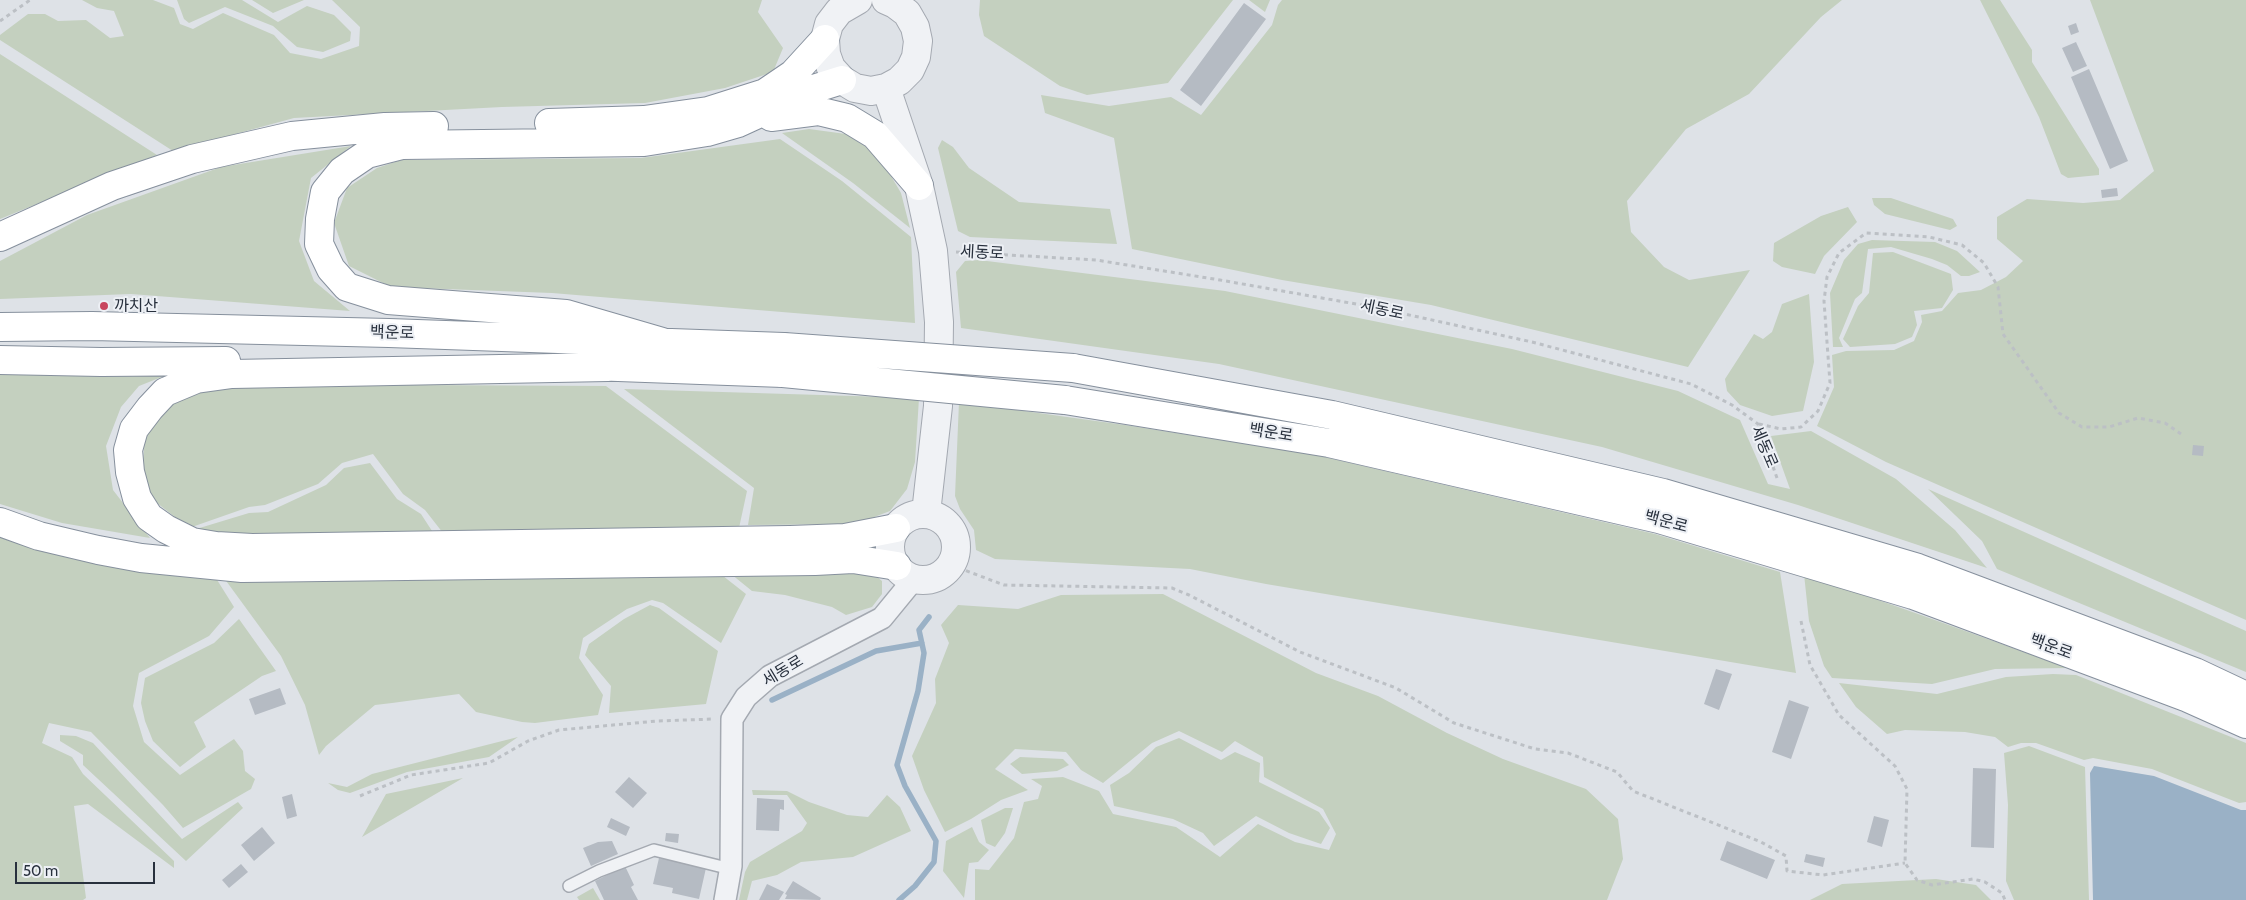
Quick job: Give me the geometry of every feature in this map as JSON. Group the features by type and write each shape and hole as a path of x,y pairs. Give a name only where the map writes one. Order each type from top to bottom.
{"highway":[{"path":"0,237 112,186 192,159 292,136 385,127 644,120 708,111 765,93 793,74 825,38"},
{"path":"738,123 810,90 842,80"},
{"path":"662,342 566,314 388,300 347,287 331,269 319,244 320,218 325,192 342,171 367,154 402,145 644,142 707,132 738,123 790,113 818,111 847,118 876,135 919,186"},
{"name":"백운로","path":"0,327 92,326 359,332 662,342 1065,400 1329,443 1658,519 1913,595 2188,698 2246,724"},
{"name":"백운로","path":"0,360 101,362 404,359 608,367 783,360 1073,368 1332,415 1663,493 1918,568 2195,672 2246,696"},
{"path":"608,367 232,374 196,379 165,392 134,429 128,450 130,472 137,498 149,518 192,542 216,546 252,548 790,540 846,538 896,528"},
{"path":"0,522 39,536 98,550 141,558 242,568 815,561 853,558 906,572"}],"street":[{"path":"853,1 838,11 830,24 825,38 826,54 832,68 842,80 855,88 871,91 886,88 899,81 910,70 916,57 918,42 915,26 907,13 886,0"},
{"path":"886,88 919,186 933,251 939,322 938,406 926,513"},
{"path":"926,513 945,521 952,529 956,539 957,550 951,565 940,576 930,580 906,572 890,550 891,538 896,528 904,519 914,514 926,513"},
{"name":"세동로","path":"732,719 746,698 770,676 882,618 906,572"},
{"path":"725,900 731,869 732,719"}],"lane":[{"path":"569,886 599,871 654,850 731,869"}],"path":[{"path":"0,21 30,0"},
{"path":"1758,424 1781,429 1801,428 1818,411 1830,383 1824,301 1827,277 1839,253 1866,233 1928,237 1962,245 1984,263 1998,287 2004,334 2060,413 2082,427 2109,427 2138,418 2165,423 2181,434"},
{"name":"세동로","path":"933,251 1096,260 1373,308 1532,342 1691,384 1732,405 1758,424 1777,478"},
{"path":"951,565 1004,585 1172,588 1300,652 1396,688 1454,723 1535,749 1568,753 1617,772 1632,791 1760,842 1786,856 1787,871 1823,875 1905,863"},
{"path":"1801,621 1810,664 1839,715 1895,766 1907,788 1905,863 1917,880 1932,885 1973,878 1985,882 2002,893 2005,900"},
{"path":"360,796 412,775 489,763 528,742 559,730 657,721 732,719"}],"green space":[{"path":"82,0 153,0 174,8 180,24 193,29 223,13 274,35 290,53 321,59 359,46 360,27 332,0 762,0 758,12 783,48 773,72 725,88 645,103 502,107 294,118 173,151 0,40 0,35 28,14 45,14 58,21 86,20 110,38 124,36 114,11 97,8"},
{"path":"177,0 242,0 278,22 307,6 334,15 351,32 350,41 323,52 297,47 273,26 225,7 189,23 184,19"},
{"path":"252,0 304,0 273,13"},
{"path":"980,0 1233,0 1168,83 1087,95 1060,86 984,36 979,15"},
{"path":"1249,0 1270,0 1265,12"},
{"path":"1282,0 1842,0 1821,17 1749,94 1686,129 1627,201 1631,232 1664,267 1689,280 1750,270 1688,367 1431,305 1282,280 1132,249 1114,138 1045,113 1041,95 1109,106 1171,97 1201,115 1272,25 1278,5"},
{"path":"1980,0 2000,0 2032,50 2032,62 2099,169 2099,175 2068,178 2061,174 2039,117"},
{"path":"2090,0 2246,0 2246,620 1886,462 1817,426 1834,387 1832,355 1846,351 1894,350 1914,341 1922,322 1921,315 1942,311 1958,293 1981,290 2006,277 2023,261 1997,239 1997,217 2027,199 2083,203 2120,200 2154,171"},
{"path":"0,54 157,155 0,219"},
{"path":"809,129 846,134 871,150 891,176 901,193 910,228 853,183 782,133"},
{"path":"780,139 842,181 911,237 915,323 552,293 391,287 349,266 334,223 347,188 377,168 401,160 641,158"},
{"path":"942,140 953,147 969,168 1019,202 1110,209 1117,244 970,237 958,231 938,148"},
{"path":"351,146 311,178 299,241 314,281 350,311 131,294 0,299 0,261 87,215 221,167"},
{"path":"1872,198 1891,198 1953,219 1957,226 1950,230 1885,214 1874,205"},
{"path":"1848,207 1857,222 1824,256 1815,274 1782,267 1773,261 1774,243 1821,216"},
{"path":"1872,240 1935,242 1957,251 1980,272 1969,276 1961,276 1947,265 1891,247 1868,249 1862,293 1855,299 1839,338 1843,347 1833,347 1830,293 1844,260 1858,244"},
{"path":"1893,252 1951,274 1953,290 1942,308 1914,311 1917,325 1912,337 1895,344 1850,347 1843,339 1858,306 1869,293 1873,253"},
{"path":"979,260 1225,291 1512,349 1678,391 1740,420 1768,484 1790,489 1771,436 1811,431 1896,479 1955,530 1987,568 1798,505 1602,447 1219,364 961,328 956,272 965,261"},
{"path":"1809,294 1814,362 1803,411 1772,416 1740,405 1727,391 1725,379 1754,334 1763,339 1772,332 1782,304"},
{"path":"0,370 174,372 139,386 121,407 106,446 113,490 150,538 62,523 0,504"},
{"path":"222,384 606,386 747,491 739,528 443,533 425,510 403,494 373,454 342,463 318,484 265,505 249,507 189,528 157,503 142,479 145,434 176,399"},
{"path":"624,389 919,398 915,462 907,489 890,511 856,524 748,525 754,488"},
{"path":"959,402 1125,425 1316,455 1655,534 1780,572 1796,673 1266,584 1190,569 995,559 976,550 974,530 960,509 955,496"},
{"path":"370,463 397,499 421,514 434,534 228,539 193,530 249,513 268,512 326,485 344,468"},
{"path":"1928,489 2246,631 2246,672 1997,569 1982,541"},
{"path":"0,530 72,559 214,575 234,607 209,636 139,673 133,706 144,742 180,775 234,739 243,751 245,771 255,779 251,789 183,828 91,732 49,723 42,743 72,757 83,774 174,861 174,868 88,804 74,806 86,898 83,900 0,900"},
{"path":"870,571 882,581 882,594 872,607 846,615 832,607 785,595 752,591 731,574"},
{"path":"718,572 746,594 721,643 663,603 652,600 627,609 583,638 579,658 603,695 598,715 535,723 522,722 476,712 459,694 375,705 326,746 319,755 305,705 281,656 224,578"},
{"path":"1804,574 2068,668 1995,669 1932,684 1832,678 1824,666 1809,621"},
{"path":"1163,594 1316,673 1378,696 1447,733 1503,759 1586,789 1618,819 1623,859 1607,900 975,900 975,869 989,870 1014,838 1024,802 1038,799 1042,786 1031,779 1063,777 1099,791 1113,814 1176,827 1220,857 1258,824 1295,842 1329,850 1336,834 1323,809 1264,777 1263,757 1235,741 1222,752 1179,731 1152,743 1103,783 1081,770 1066,752 1015,749 995,769 1028,790 1001,800 971,819 945,832 924,790 912,756 936,703 935,679 949,643 941,625 958,605 1018,609 1061,595"},
{"path":"650,605 659,608 718,651 706,704 609,713 611,686 585,655 589,644 624,619"},
{"path":"239,619 276,671 262,676 194,722 206,747 180,767 153,741 145,721 141,703 145,678 214,643"},
{"path":"2053,674 2076,675 2246,743 2246,802 2239,803 2152,769 2093,758 2084,760 2036,743 2021,743 2008,747 1995,737 1965,732 1905,730 1887,734 1856,707 1839,683 1937,694 2006,677"},
{"path":"60,735 76,736 93,743 182,839 238,802 243,808 186,861 83,765 83,755 60,741"},
{"path":"518,737 489,757 407,772 350,793 338,790 328,783 347,787 372,774"},
{"path":"1179,738 1221,760 1235,752 1260,763 1259,782 1319,812 1330,828 1321,844 1289,833 1256,816 1214,846 1203,833 1173,819 1114,806 1110,785 1129,773 1156,747"},
{"path":"2029,746 2085,767 2089,900 2014,900 2006,881 2008,805 2004,753"},
{"path":"1020,757 1063,759 1069,765 1057,771 1022,774 1010,764"},
{"path":"463,778 362,837 386,794"},
{"path":"752,790 787,791 809,802 847,815 868,817 887,795 900,807 911,831 853,857 801,862 777,875 752,881 747,900 739,900 745,872 750,862 802,831 807,823 787,795 753,795"},
{"path":"1005,808 1013,808 1005,833 995,847 986,843 981,820"},
{"path":"972,827 979,842 989,850 978,862 969,863 964,898 943,871 946,841"},
{"path":"1936,879 1976,885 1991,900 1810,900 1842,884"},
{"path":"593,888 600,900 579,900 577,897"}],"water":[{"path":"2094,766 2154,776 2241,810 2246,810 2246,900 2093,900 2090,773"}],"building":[{"path":"1244,3 1266,19 1201,106 1180,90"},
{"path":"2076,23 2079,32 2071,35 2068,26"},
{"path":"2076,42 2087,66 2073,72 2062,48"},
{"path":"2089,69 2128,161 2110,169 2071,77"},
{"path":"2117,188 2118,196 2102,198 2101,190"},
{"path":"2193,445 2204,446 2203,456 2192,455"},
{"path":"1716,669 1732,674 1719,710 1704,704"},
{"path":"280,688 286,704 255,715 249,699"},
{"path":"1789,700 1809,707 1791,759 1772,752"},
{"path":"1973,768 1996,769 1994,848 1971,847"},
{"path":"629,777 647,793 633,808 615,792"},
{"path":"292,794 297,816 287,819 282,797"},
{"path":"757,798 784,800 784,810 780,809 779,831 756,830"},
{"path":"1874,816 1889,820 1882,847 1867,842"},
{"path":"611,818 630,827 626,836 607,827"},
{"path":"262,827 275,843 254,861 241,845"},
{"path":"666,833 679,834 678,843 665,841"},
{"path":"612,841 618,854 591,866 583,848 598,842"},
{"path":"1727,841 1775,860 1767,879 1720,860"},
{"path":"1806,854 1825,858 1823,867 1804,862"},
{"path":"659,858 706,868 699,899 672,893 673,888 653,884"},
{"path":"241,864 248,872 229,888 222,880"},
{"path":"625,866 634,885 631,887 638,900 604,900 595,881"},
{"path":"793,881 821,898 820,900 785,899 787,895 785,894"},
{"path":"767,884 784,892 779,900 759,900"}],"waterway":[{"path":"899,900 915,886 934,862 936,841 905,786 897,765 918,691 924,653 919,630 929,617"},
{"path":"772,700 876,651 922,643"}],"place":[{"name":"까치산","path":"104,306"}]}
